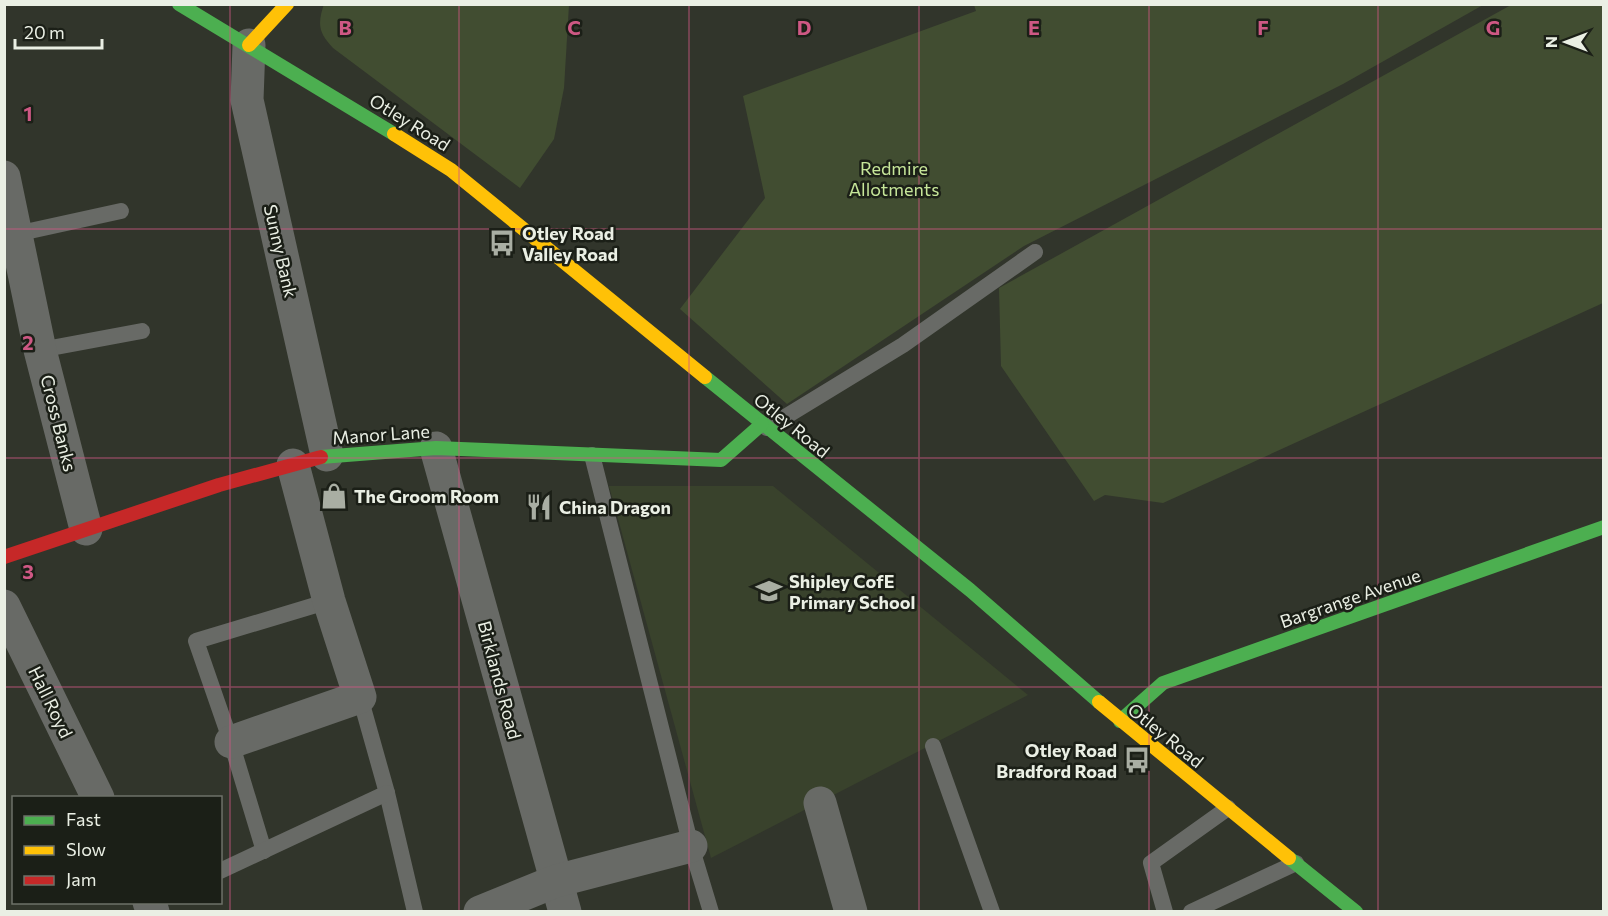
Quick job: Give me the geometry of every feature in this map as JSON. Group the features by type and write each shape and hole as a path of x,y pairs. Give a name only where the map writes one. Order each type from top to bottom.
{"main road":[{"name":"Otley Road","path":"179,4 207,15 249,45 451,170 970,591 1120,721 1356,912"},
{"path":"249,45 287,4"},
{"name":"Manor Lane","path":"4,557 219,485 327,455 436,448 721,460 764,426"},
{"name":"Bargrange Avenue","path":"1120,721 1163,683 1604,527"}],"street":[{"name":"Sunny Bank","path":"249,45 247,100 327,455"},
{"name":"Cross Banks","path":"4,177 40,350 86,529"},
{"name":"Birklands Road","path":"436,448 560,896"},
{"path":"231,742 360,697 329,601 292,465"},
{"name":"Hall Royd","path":"4,606 97,796"},
{"path":"820,803 851,912"},
{"path":"480,912 560,896 691,846"}],"lane":[{"path":"16,234 121,211"},
{"path":"764,426 903,345 1035,252"},
{"path":"40,350 142,331"},
{"path":"592,455 691,846 711,912"},
{"path":"264,851 231,742 196,641 329,601"},
{"path":"360,697 387,793 415,912"},
{"path":"933,746 992,912"},
{"path":"222,870 387,793"},
{"path":"1165,912 1151,863 1228,808"},
{"path":"1191,912 1296,863"}],"shaded area":[{"name":"Shipley CofE Primary School","path":"609,486 773,486 1028,695 711,858"}],"green space":[{"path":"324,4 569,5 564,88 554,139 520,188 333,48 322,33 320,18"},
{"name":"Redmire Allotments","path":"974,4 1483,5 1343,84 1024,246 787,404 680,309 765,198 743,96 976,11"},
{"path":"1511,5 1603,5 1603,303 1163,503 1105,495 1094,501 1001,366 999,288"}],"traffic: fast":[{"path":"179,4 394,134"},
{"path":"705,377 970,590 1099,702"},
{"path":"321,457 436,448 721,460 762,424"},
{"path":"1120,721 1163,683 1604,527"},
{"path":"1289,858 1356,912"}],"traffic: slow":[{"path":"249,45 287,4"},
{"path":"394,134 451,170 705,377"},
{"path":"1099,702 1289,858"}],"traffic: jam":[{"path":"4,557 219,485 321,457"}],"place":[{"name":"Otley Road Valley Road","path":"502,243"},
{"name":"The Groom Room","path":"334,496"},
{"name":"China Dragon","path":"539,507"},
{"name":"Shipley CofE Primary School","path":"769,591"},
{"name":"Otley Road Bradford Road","path":"1137,760"}]}
